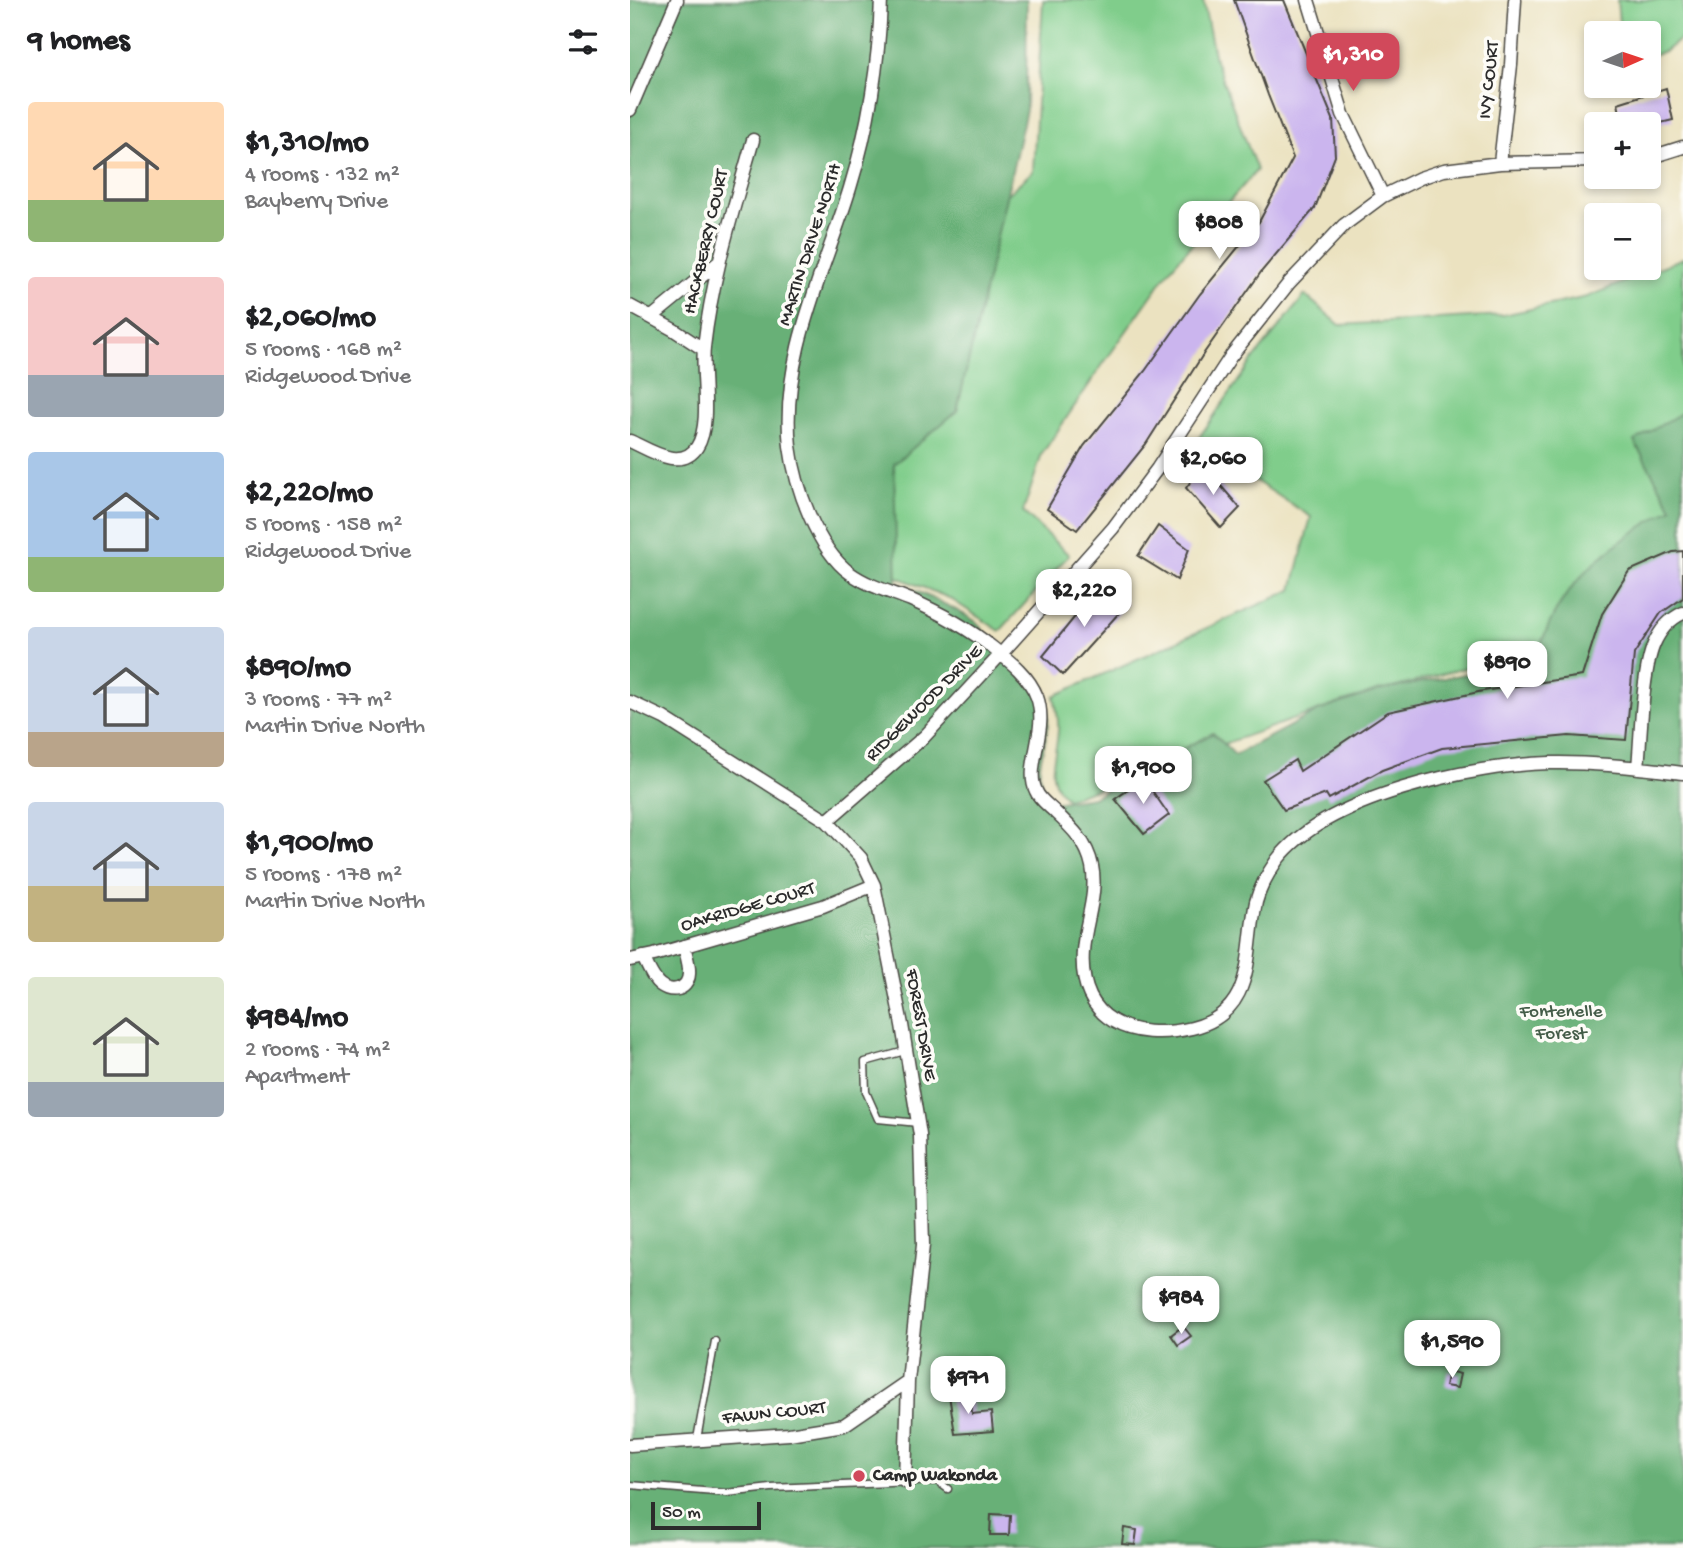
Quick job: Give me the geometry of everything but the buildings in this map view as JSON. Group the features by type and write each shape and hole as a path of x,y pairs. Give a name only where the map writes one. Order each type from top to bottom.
{"street":[{"path":"630,110 677,0"},
{"name":"MARTIN DRIVE NORTH","path":"881,0 877,61 862,148 802,332 790,408 791,452 800,489 817,530 827,550 838,562 867,583 944,615 973,632 1001,654 1030,683 1041,714 1041,731 1033,766 1036,792 1081,838 1093,869 1092,901 1083,949 1087,988 1099,1010 1107,1018 1127,1029 1160,1031 1192,1028 1226,1010 1241,990 1246,976 1257,900 1265,879 1292,844 1338,814 1375,798 1421,783 1486,769 1547,763 1583,763 1683,773"},
{"path":"1308,0 1343,114 1383,195"},
{"name":"IVY COURT","path":"1500,163 1515,0"},
{"name":"HACKBERRY COURT","path":"630,441 660,457 683,457 697,448 705,421 703,349 718,263 753,139"},
{"path":"1661,154 1683,147"},
{"name":"RIDGEWOOD DRIVE","path":"827,821 925,736 1112,528 1157,469 1231,356 1289,283 1344,225 1383,195 1444,170 1500,163 1584,161"},
{"path":"652,317 718,263"},
{"path":"630,306 703,349"},
{"path":"1638,768 1649,658 1661,630 1669,621 1683,613"},
{"name":"FOREST DRIVE","path":"630,702 664,718 827,821 861,858 874,885 918,1123 923,1245 908,1381 905,1482"},
{"name":"OAKRIDGE COURT","path":"636,958 823,906 874,885"},
{"path":"636,958 657,982 669,990 679,989 688,982 689,974 684,946"},
{"name":"FAWN COURT","path":"630,1445 789,1434 845,1425 908,1381"}],"lane":[{"path":"905,1051 865,1062 866,1093 878,1119 918,1123"},
{"path":"696,1441 715,1341"},
{"path":"630,1485 727,1493 771,1488 937,1481 948,1489"}],"green space":[{"name":"Fontenelle Forest","path":"630,0 1027,0 1026,110 957,411 894,464 897,583 975,621 1035,680 1046,702 1048,716 1039,771 1045,792 1053,803 1093,797 1213,733 1235,755 1318,711 1377,691 1516,664 1536,656 1556,611 1578,580 1607,552 1672,508 1634,441 1683,412 1683,1548 630,1548"},
{"path":"1043,0 1203,0 1215,60 1257,170 1171,268 1042,454 1023,512 1069,555 1000,631 949,598 895,576 888,417 933,260 1033,171"},
{"path":"1617,0 1683,0 1683,37 1665,51 1661,52 1661,21 1619,21"},
{"path":"1683,258 1683,535 1570,658 1464,668 1340,703 1067,799 1059,791 1053,774 1058,726 1054,696 1292,590 1311,517 1196,442 1252,361 1305,295 1340,325 1503,315 1587,297 1629,280 1661,280 1661,267"}],"place":[{"name":"Camp Wakonda","path":"859,1476"}]}
